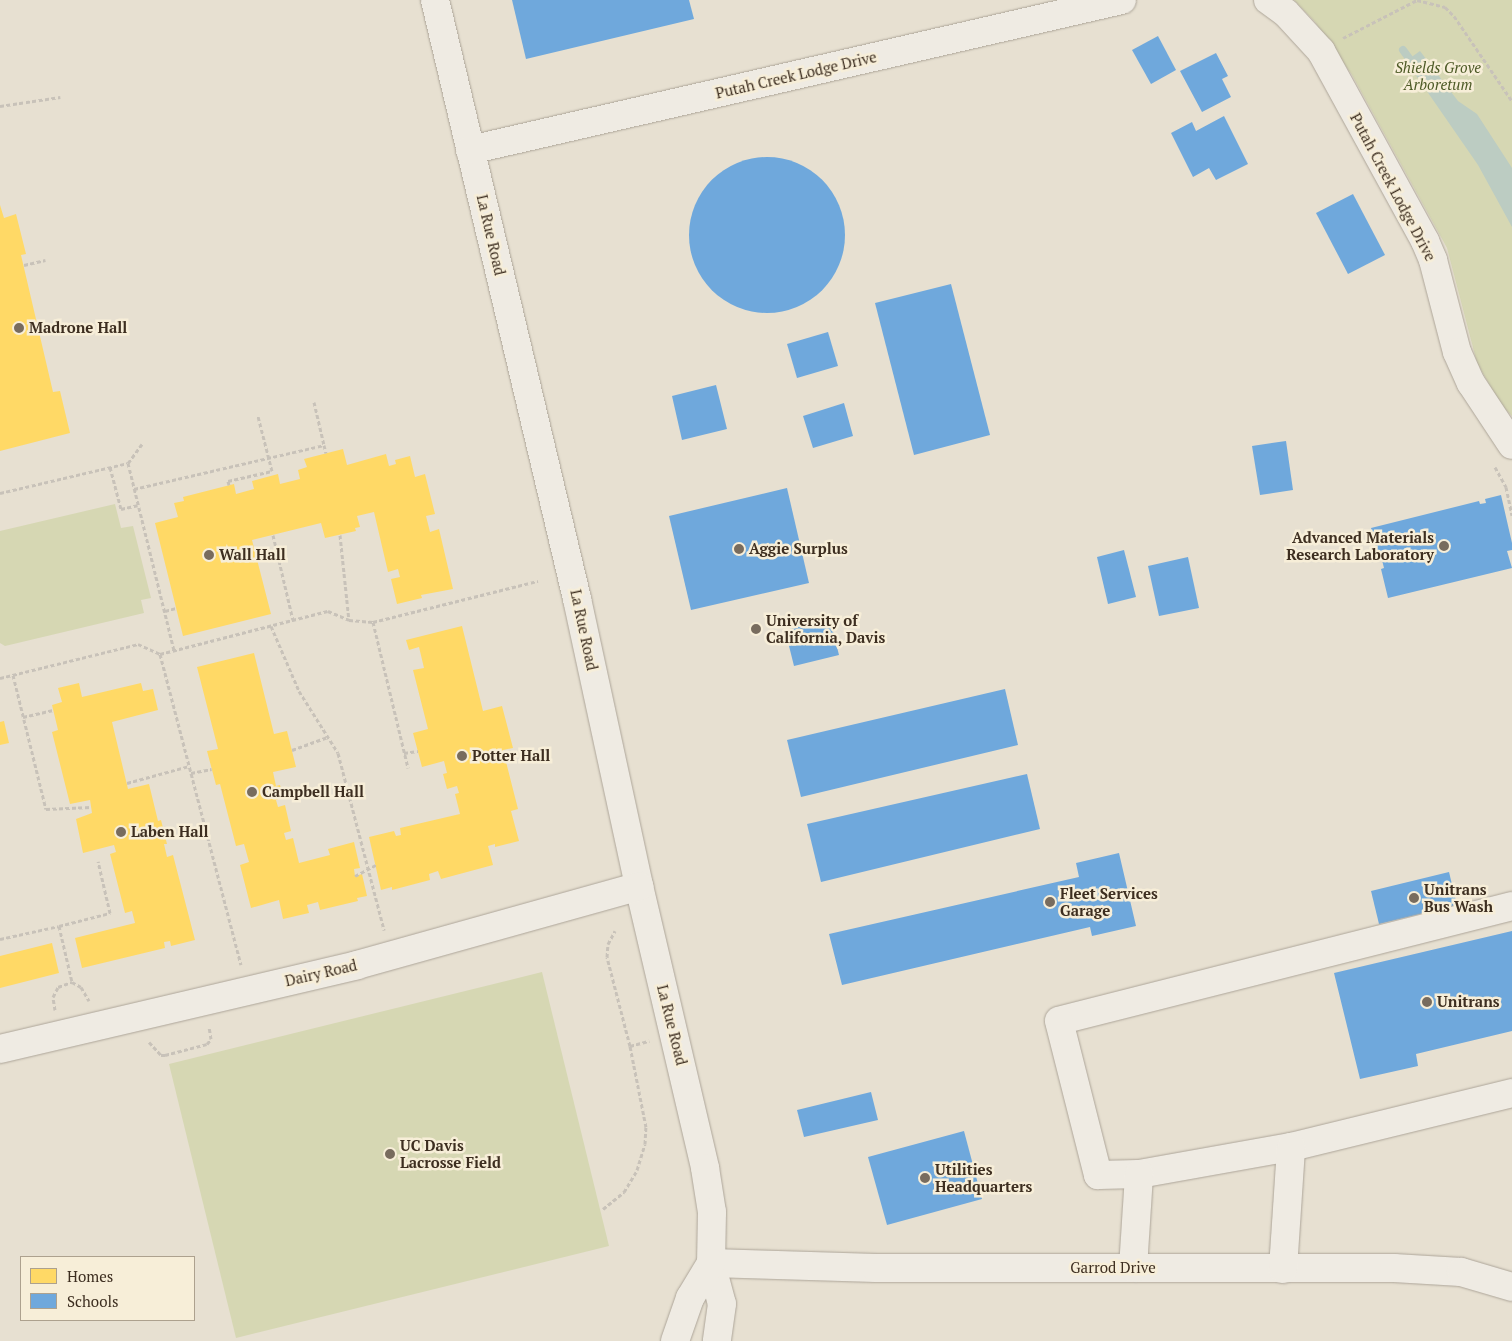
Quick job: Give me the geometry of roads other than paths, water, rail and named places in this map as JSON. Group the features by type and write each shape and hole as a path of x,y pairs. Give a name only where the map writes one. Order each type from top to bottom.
{"street":[{"name":"La Rue Road","path":"435,0 577,599 639,886 705,1168 712,1212 711,1263 722,1304 718,1341"},
{"name":"Putah Creek Lodge Drive","path":"470,150 1122,0"},
{"name":"Putah Creek Lodge Drive","path":"1268,0 1286,12 1321,51 1425,241 1433,260 1457,352 1471,383 1512,445"},
{"name":"Dairy Road","path":"0,1049 366,962 639,886"},
{"path":"1512,906 1059,1021 1098,1175 1140,1174 1290,1148 1512,1093"},
{"path":"1283,1269 1290,1148"},
{"path":"1132,1268 1140,1174"},
{"name":"La Rue Road","path":"675,1341 690,1298 711,1263"},
{"name":"Garrod Drive","path":"711,1263 876,1268 1394,1268 1461,1272 1512,1287"}],"waterway":[{"path":"1403,50 1414,65"}],"place":[{"name":"Madrone Hall","path":"19,328"},
{"name":"Advanced Materials Research Laboratory","path":"1444,546"},
{"name":"Aggie Surplus","path":"739,549"},
{"name":"Wall Hall","path":"209,555"},
{"name":"University of California, Davis","path":"756,629"},
{"name":"Potter Hall","path":"462,756"},
{"name":"Campbell Hall","path":"252,792"},
{"name":"Laben Hall","path":"121,832"},
{"name":"Unitrans Bus Wash","path":"1414,898"},
{"name":"Fleet Services Garage","path":"1050,902"},
{"name":"Unitrans","path":"1427,1002"},
{"name":"UC Davis Lacrosse Field","path":"390,1154"},
{"name":"Utilities Headquarters","path":"925,1178"}],"park label":[{"name":"Shields Grove Arboretum","path":"1438,76"}]}
